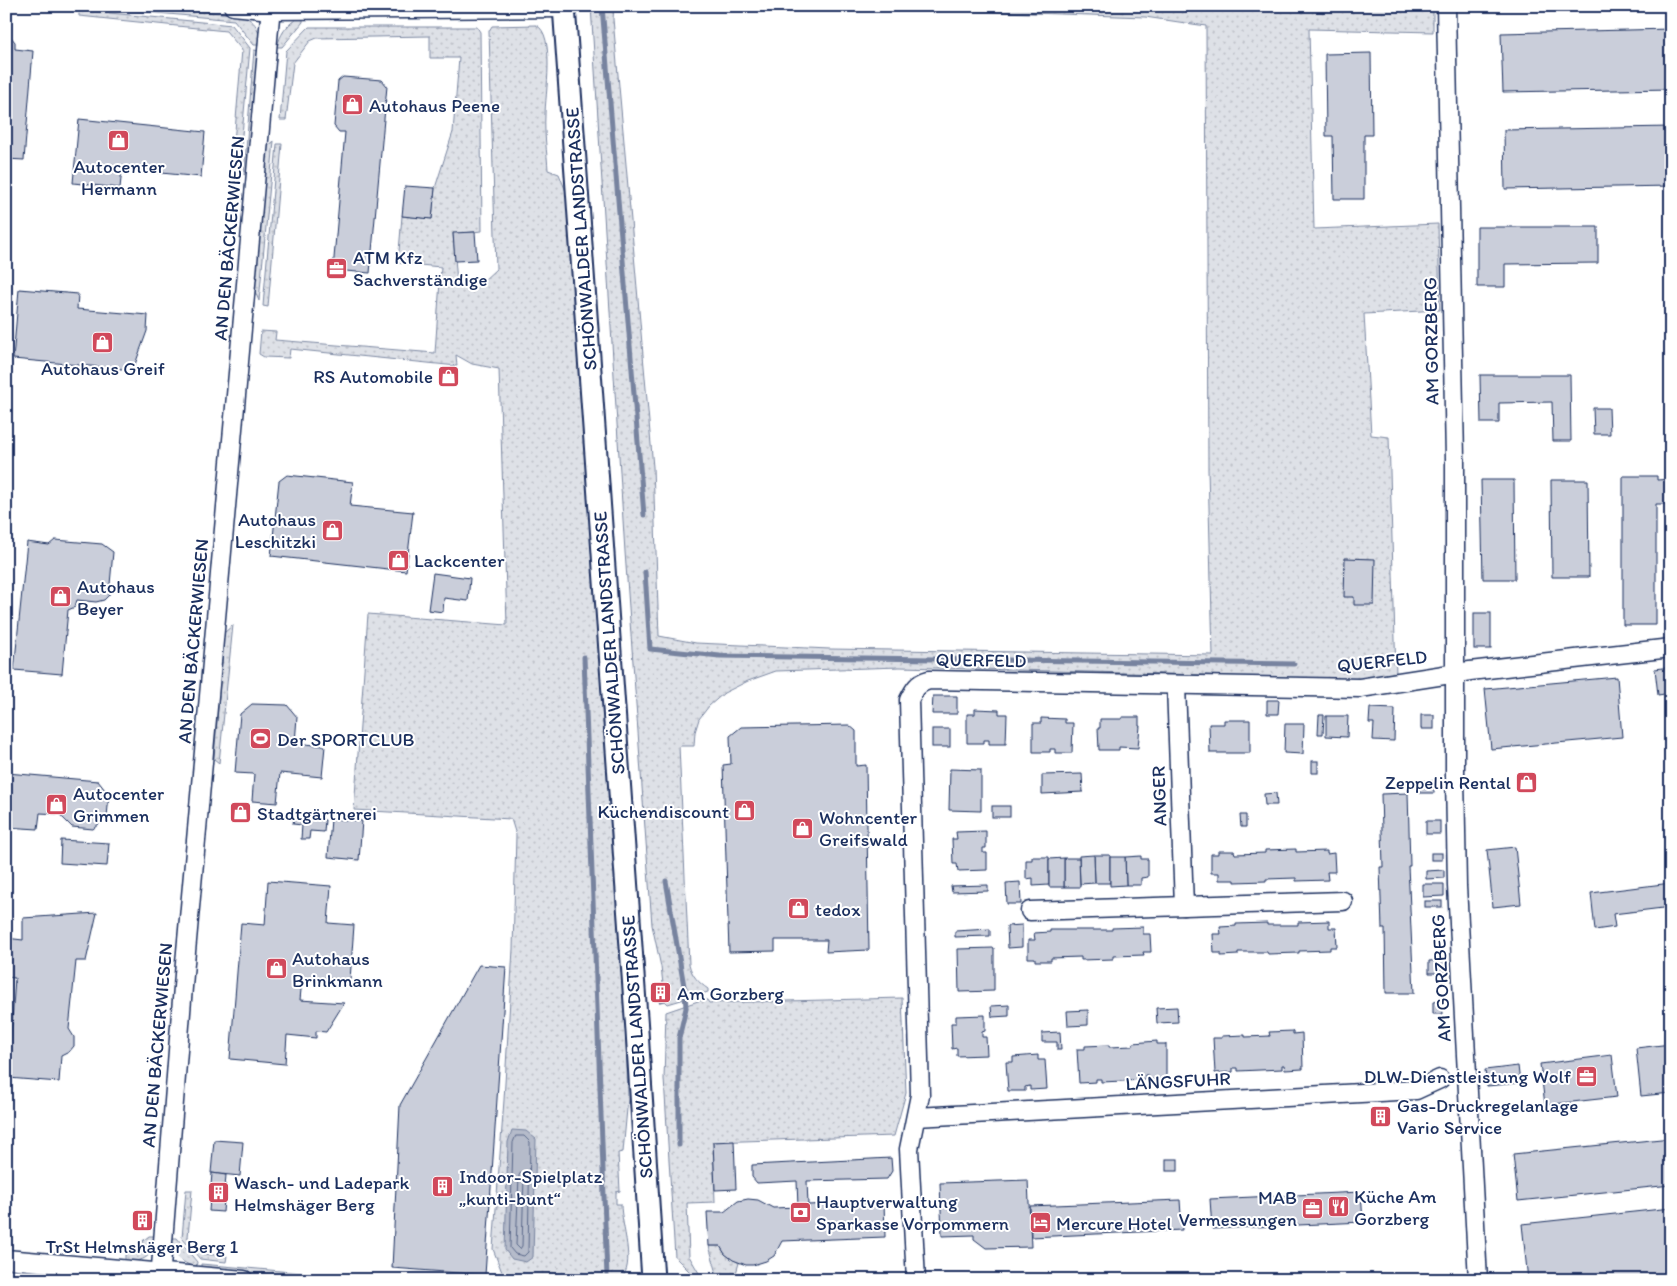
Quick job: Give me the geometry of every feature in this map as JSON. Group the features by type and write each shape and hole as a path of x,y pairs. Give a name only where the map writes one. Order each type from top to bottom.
{"main road":[{"name":"SCHÖNWALDER LANDSTRASSE","path":"564,7 653,1280"}],"street":[{"path":"233,6 271,8 564,7"},
{"name":"AM GORZBERG","path":"1446,6 1455,459 1457,886 1478,1280"},
{"name":"AN DEN BÄCKERWIESEN","path":"160,1276 182,1002 271,8"},
{"path":"1455,674 1671,648"},
{"name":"QUERFELD","path":"916,1280 909,1149 920,1095 909,700 917,686 922,682 930,680 1360,688 1455,674"},
{"name":"ANGER","path":"1176,685 1184,906"},
{"path":"1030,911 1343,901"},
{"name":"LÄNGSFUHR","path":"916,1117 1416,1090 1440,1078"},
{"path":"6,1259 160,1276 244,1280"}],"shaded area":[{"path":"80,6 147,6 241,15 256,26 259,34 259,45 254,45 234,20"},
{"path":"591,6 614,6 613,19 653,467 659,636 696,643 830,649 1213,655 1208,470 1206,26 1145,17 833,6 1433,6 1433,32 1309,29 1314,229 1438,224 1440,310 1364,314 1371,435 1389,437 1396,674 1358,682 1205,675 900,667 776,671 748,681 724,693 709,706 699,719 695,732 694,746 679,746 689,964 698,981 708,989 708,992 668,1004 665,1001 661,967 652,925 625,552"},
{"path":"79,10 232,25 250,48 238,178 231,177 242,50 226,31 79,16"},
{"path":"297,19 303,19 303,22 282,47 277,47 284,31"},
{"path":"536,25 542,31 546,40 548,52 545,136 548,170 559,174 567,194 574,305 581,352 624,979 628,1098 623,1152 618,1153 620,1191 616,1192 616,1204 621,1204 628,1255 625,1273 620,1280 505,1280 493,1249 513,949 516,835 511,819 354,810 368,614 507,625 499,369 472,364 456,355 457,366 290,349 289,358 264,357 259,354 261,331 276,332 275,340 435,353 441,267 398,263 402,216 432,219 435,188 453,132 459,58 430,58 430,36 317,38 310,41 293,63 286,120 280,120 286,51 309,27 477,27 480,32 482,231 453,234 457,282 463,288 483,281 496,269 489,31 492,26"},
{"path":"254,50 259,51 249,171 244,175"},
{"path":"274,141 259,301 254,289 267,147"},
{"path":"277,144 282,144 268,307 263,306"},
{"path":"233,625 219,763 214,759 224,633"},
{"path":"902,998 906,1093 894,1136 713,1142 715,1202 687,1203 689,1256 703,1280 698,1280 675,1257 664,1079 666,1012 701,1000 707,1000 709,1003"},
{"path":"186,1190 192,1190 188,1237 202,1254 227,1256 226,1262 200,1259 182,1238"},
{"path":"149,1236 155,1236 152,1249 147,1257 125,1261 125,1255"},
{"path":"172,1238 177,1238 197,1262 196,1268 178,1258 174,1250"},
{"path":"709,1246 720,1246 725,1254 739,1263 734,1280 719,1280"},
{"path":"201,1264 303,1273 295,1276 201,1268"}],"water":[{"path":"512,1130 526,1131 536,1139 533,1257 526,1262 512,1259 505,1250 508,1142"}],"building":[{"path":"1671,29 1671,89 1503,92 1501,33"},
{"path":"6,36 11,37 15,42 15,49 33,51 24,160 6,159"},
{"path":"1371,53 1372,135 1364,135 1364,199 1334,199 1333,136 1326,136 1325,54"},
{"path":"343,77 382,80 387,86 370,273 333,270 345,132 339,132 334,126 338,81"},
{"path":"79,119 205,132 201,177 122,169 120,188 73,183"},
{"path":"1671,127 1671,186 1505,189 1504,130"},
{"path":"405,186 435,188 432,219 402,216"},
{"path":"1477,227 1598,227 1598,263 1505,264 1505,287 1477,287"},
{"path":"475,232 477,260 455,261 453,233"},
{"path":"19,289 78,294 77,309 148,315 147,331 133,370 13,359"},
{"path":"1480,375 1570,375 1571,441 1553,441 1552,402 1499,403 1499,423 1481,423"},
{"path":"1593,408 1609,408 1610,434 1594,434"},
{"path":"287,475 353,482 350,506 413,512 406,571 271,556 279,481"},
{"path":"1623,476 1657,476 1657,480 1671,479 1671,504 1656,504 1656,625 1623,625"},
{"path":"1481,480 1514,480 1515,579 1483,579"},
{"path":"1551,480 1588,480 1589,577 1552,577"},
{"path":"55,540 102,544 113,552 109,595 104,600 96,602 77,600 75,607 68,610 62,674 14,670 27,542 49,545"},
{"path":"1345,558 1375,559 1374,605 1354,605 1354,597 1344,597"},
{"path":"433,573 470,578 468,601 444,598 443,612 428,610"},
{"path":"1474,613 1491,613 1491,649 1474,649"},
{"path":"1671,667 1671,693 1658,695 1655,669"},
{"path":"1617,677 1622,737 1491,749 1485,689"},
{"path":"933,696 957,696 957,714 932,714"},
{"path":"1267,700 1279,700 1278,714 1267,714"},
{"path":"252,704 287,705 297,717 295,743 325,746 322,777 280,773 277,803 252,801 254,774 235,773 240,714"},
{"path":"1370,708 1395,709 1394,741 1373,740 1374,723 1369,723"},
{"path":"975,709 999,710 999,714 1007,714 1006,744 989,744 989,740 984,740 984,743 967,743 967,714 975,714"},
{"path":"1319,715 1324,715 1323,734 1318,734"},
{"path":"1421,715 1434,715 1434,729 1421,729"},
{"path":"1326,716 1348,716 1347,737 1326,736"},
{"path":"1122,717 1139,717 1138,748 1119,747 1119,750 1099,750 1098,728 1100,728 1100,719 1122,719"},
{"path":"1041,718 1065,719 1065,723 1073,723 1072,753 1055,753 1055,749 1050,749 1050,752 1033,752 1033,723 1041,723"},
{"path":"1224,720 1250,720 1250,753 1210,753 1209,724 1224,724"},
{"path":"1285,724 1304,724 1303,754 1284,753"},
{"path":"849,725 856,731 856,766 866,765 869,950 826,952 827,940 775,940 775,951 729,952 723,765 731,764 730,736 741,727"},
{"path":"932,729 950,729 950,747 932,747"},
{"path":"1312,761 1318,761 1318,773 1312,773"},
{"path":"950,769 981,770 981,811 949,810"},
{"name":"Autocenter Grimmen","path":"7,773 98,781 109,795 107,817 93,829 72,827 59,814 40,813 38,829 6,827"},
{"path":"1082,774 1083,792 1042,794 1042,775"},
{"path":"1419,781 1434,781 1434,793 1419,793"},
{"path":"1276,793 1277,805 1265,805 1264,794"},
{"path":"1408,793 1410,866 1408,866 1414,993 1386,993 1385,929 1382,929 1380,867 1383,867 1381,794"},
{"path":"992,806 1010,806 1010,817 992,817"},
{"path":"1240,815 1246,815 1246,827 1241,827"},
{"path":"294,817 325,820 324,832 310,831 309,839 301,839 302,825 293,824"},
{"path":"331,819 362,821 359,860 328,857"},
{"path":"1426,821 1440,821 1440,834 1426,834"},
{"path":"986,831 986,848 983,848 983,853 987,853 987,870 958,871 957,864 953,864 952,839 957,839 956,832"},
{"name":"Autocenter Grimmen","path":"61,840 109,843 107,866 60,863"},
{"path":"1515,847 1521,904 1493,907 1487,850"},
{"path":"1296,849 1296,852 1327,851 1327,854 1334,853 1335,872 1327,872 1328,880 1296,881 1296,878 1235,882 1235,880 1219,880 1219,873 1211,873 1211,854 1218,854 1218,851 1234,851 1235,854 1265,853 1265,850"},
{"path":"1431,853 1442,853 1442,860 1431,860"},
{"path":"1094,855 1110,855 1110,883 1095,883"},
{"path":"1094,855 1095,883 1080,884 1079,856"},
{"path":"1141,856 1141,859 1148,859 1148,877 1141,878 1141,885 1126,885 1125,857"},
{"path":"1032,857 1049,857 1049,885 1033,886 1033,878 1026,879 1026,860 1032,860"},
{"path":"1110,857 1125,857 1126,885 1110,886"},
{"path":"1064,858 1079,858 1080,887 1064,887"},
{"path":"1064,858 1064,887 1049,887 1049,859"},
{"path":"1444,870 1444,878 1426,879 1426,871"},
{"path":"268,881 331,886 328,923 354,925 350,980 313,977 313,980 302,979 300,1000 344,1003 326,1032 316,1031 316,1038 287,1035 285,1064 230,1059 241,923 265,925"},
{"path":"1020,882 1021,904 1007,904 1006,883"},
{"path":"1671,883 1671,907 1613,914 1615,927 1595,930 1591,893"},
{"path":"1423,884 1444,884 1444,896 1423,897"},
{"path":"988,885 988,891 952,892 951,886"},
{"path":"1425,901 1442,901 1442,907 1425,907"},
{"path":"97,913 86,961 76,961 69,1029 74,1037 74,1046 69,1052 61,1056 59,1082 8,1078 15,978 6,977 6,938 23,940 23,918"},
{"path":"1329,921 1329,928 1336,928 1337,947 1330,947 1330,950 1268,954 1267,952 1238,952 1238,955 1221,956 1221,953 1214,953 1213,934 1221,934 1220,927 1236,926 1236,924 1267,923 1267,925 1298,925 1298,922"},
{"path":"1022,925 1022,947 1008,948 1007,926"},
{"path":"1143,927 1143,934 1150,934 1151,952 1143,952 1144,955 1113,956 1113,959 1081,960 1081,957 1051,958 1051,961 1035,961 1035,958 1028,958 1028,940 1035,940 1034,933 1050,932 1050,930 1112,930 1112,928"},
{"path":"990,929 990,936 955,937 955,931"},
{"path":"994,948 994,991 959,992 958,949"},
{"path":"1446,960 1447,973 1429,973 1429,961"},
{"name":"Indoor-Spielplatz „kunti-bunt“","path":"479,965 506,967 485,1275 392,1268 400,1105"},
{"name":"Am Gorzberg","path":"658,985 663,985 665,1001 659,1002"},
{"path":"1442,1001 1443,1014 1433,1014 1433,1002"},
{"path":"1009,1005 1009,1016 992,1017 991,1006"},
{"path":"1177,1007 1178,1022 1157,1023 1156,1008"},
{"path":"1088,1010 1088,1025 1068,1026 1067,1011"},
{"path":"985,1015 985,1031 982,1032 982,1037 986,1037 987,1055 957,1056 957,1048 952,1049 951,1023 956,1023 956,1016"},
{"path":"1293,1031 1293,1034 1302,1033 1303,1069 1285,1070 1284,1065 1282,1065 1282,1069 1238,1071 1238,1068 1233,1068 1233,1072 1215,1073 1213,1038 1245,1035 1245,1037 1270,1036 1269,1032"},
{"path":"1060,1032 1061,1050 1057,1050 1057,1042 1042,1042 1042,1033"},
{"path":"1157,1041 1157,1044 1166,1044 1166,1079 1148,1080 1148,1075 1145,1075 1145,1080 1101,1082 1101,1079 1096,1079 1096,1082 1079,1083 1077,1049 1085,1049 1085,1046 1133,1046 1133,1043"},
{"path":"1671,1044 1671,1093 1641,1096 1636,1048"},
{"path":"1038,1055 1038,1060 1045,1060 1047,1089 1030,1090 1030,1086 1025,1087 1025,1091 1008,1091 1006,1062 1013,1062 1013,1057"},
{"path":"1612,1055 1617,1097 1545,1105 1540,1064"},
{"path":"1518,1066 1520,1083 1487,1086 1485,1070"},
{"path":"1671,1138 1671,1185 1518,1201 1513,1154"},
{"path":"214,1140 243,1142 240,1176 211,1173"},
{"path":"734,1141 736,1189 715,1190 713,1142"},
{"name":"Hauptverwaltung Sparkasse Vorpommern","path":"891,1158 892,1171 887,1179 807,1181 808,1205 884,1202 885,1237 782,1241 774,1256 753,1265 746,1265 733,1260 725,1254 720,1246 709,1246 707,1212 724,1212 738,1201 748,1199 758,1200 773,1208 798,1207 797,1181 757,1183 752,1177 752,1165"},
{"path":"1166,1159 1178,1159 1178,1171 1166,1171"},
{"name":"Wasch- und Ladepark Helmshäger Berg","path":"212,1173 226,1175 223,1212 209,1211"},
{"path":"1028,1180 1031,1247 986,1248 974,1239 974,1235 942,1236 940,1183"},
{"path":"1361,1192 1363,1222 1212,1229 1210,1199"},
{"path":"1180,1200 1182,1230 1031,1237 1030,1206"},
{"path":"1671,1208 1671,1280 1528,1280 1522,1224"}],"waterway":[{"path":"602,6 644,515"},
{"path":"645,572 650,649 720,656 1294,664"},
{"path":"584,657 607,1277"},
{"path":"666,881 685,992 686,1008 679,1038 679,1145"}],"place":[{"name":"Autohaus Peene","path":"353,105"},
{"name":"Autocenter Hermann","path":"119,140"},
{"name":"ATM Kfz Sachverständige","path":"337,268"},
{"name":"Autohaus Greif","path":"103,342"},
{"name":"RS Automobile","path":"449,376"},
{"name":"Autohaus Leschitzki","path":"332,530"},
{"name":"Lackcenter","path":"398,560"},
{"name":"Autohaus Beyer","path":"61,597"},
{"name":"Der SPORTCLUB","path":"261,739"},
{"name":"Zeppelin Rental","path":"1527,782"},
{"name":"Autocenter Grimmen","path":"57,804"},
{"name":"Küchendiscount","path":"745,811"},
{"name":"Stadtgärtnerei","path":"241,813"},
{"name":"Wohncenter Greifswald","path":"803,828"},
{"name":"tedox","path":"799,909"},
{"name":"Autohaus Brinkmann","path":"276,969"},
{"name":"Am Gorzberg","path":"661,993"},
{"name":"DLW-Dienstleistung Wolf","path":"1587,1076"},
{"name":"Gas-Druckregelanlage Vario Service","path":"1381,1116"},
{"name":"Indoor-Spielplatz „kunti-bunt“","path":"443,1187"},
{"name":"Wasch- und Ladepark Helmshäger Berg","path":"218,1193"},
{"name":"Küche Am Gorzberg","path":"1338,1207"},
{"name":"MAB Vermessungen","path":"1313,1208"},
{"name":"Hauptverwaltung Sparkasse Vorpommern","path":"800,1212"},
{"name":"TrSt Helmshäger Berg 1","path":"142,1220"},
{"name":"Mercure Hotel","path":"1040,1223"}]}
